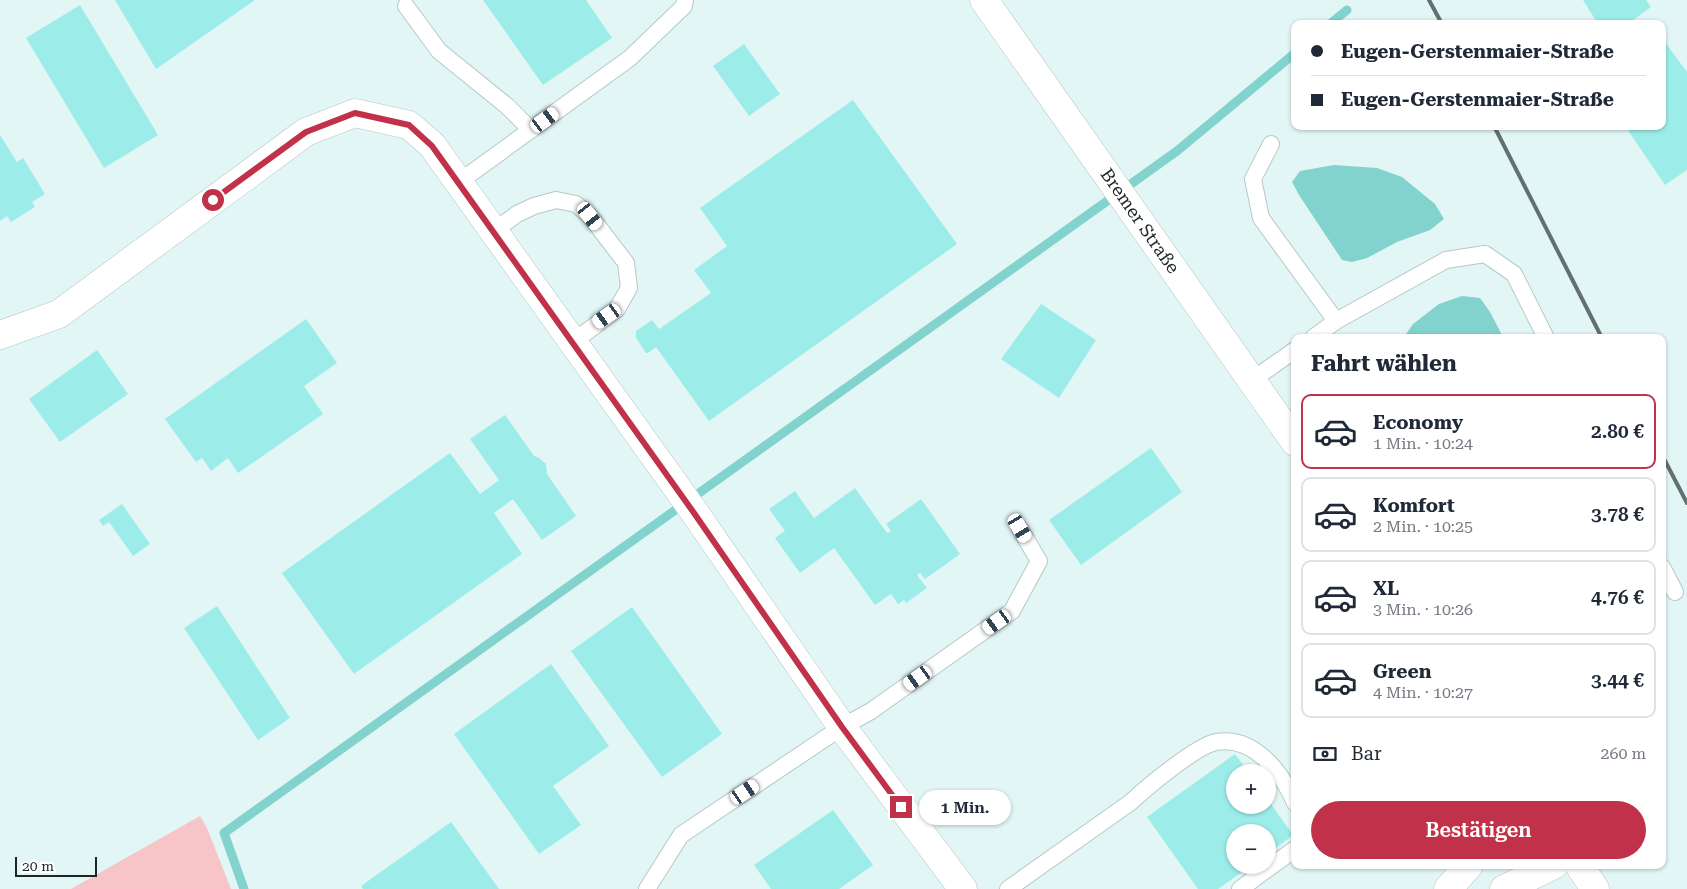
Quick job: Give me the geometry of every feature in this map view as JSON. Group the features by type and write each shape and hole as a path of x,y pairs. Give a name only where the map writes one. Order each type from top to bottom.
{"street":[{"name":"Bremer Straße","path":"984,0 1291,436"},
{"path":"0,335 59,314 306,132 355,113 409,125 432,146 459,182 687,502 842,727 963,889"},
{"path":"1448,889 1466,869"},
{"path":"1504,889 1546,869"},
{"path":"1582,869 1595,889"}],"lane":[{"path":"459,182 630,58 684,6 685,0"},
{"path":"406,6 439,52 507,106 531,130"},
{"path":"1271,144 1253,179 1261,218 1336,321"},
{"path":"494,231 517,214 534,206 556,200 576,204 590,216 626,263 629,288 617,309 573,342"},
{"path":"1318,334 1336,321 1446,260 1485,254 1514,274 1544,334"},
{"path":"1252,380 1291,353"},
{"path":"647,889 681,835 842,727 872,711 1012,611 1039,561 1020,528"},
{"path":"1666,575 1675,592"},
{"path":"1008,889 1131,802 1148,786 1204,747 1217,742 1241,743 1264,756 1291,794"},
{"path":"1240,889 1291,852"}],"shaded area":[{"path":"200,816 207,828 231,889 71,889"}],"water":[{"path":"1334,165 1377,168 1402,177 1435,204 1444,219 1430,230 1397,242 1367,258 1352,262 1342,260 1292,182 1300,171"},
{"path":"1462,296 1480,298 1501,334 1406,334 1413,324 1439,304"}],"building":[{"path":"115,0 255,0 156,69"},
{"path":"483,0 586,0 612,38 543,85"},
{"path":"1583,0 1646,0 1651,7 1633,20 1596,20"},
{"path":"80,5 158,135 104,168 26,38"},
{"path":"1666,43 1687,72 1687,170 1665,185 1628,130 1666,130"},
{"path":"744,44 780,94 749,116 713,66"},
{"path":"853,100 957,244 709,421 656,347 646,353 636,338 636,331 652,320 659,329 711,293 694,270 727,246 700,208"},
{"path":"0,135 17,162 23,158 45,194 32,202 35,207 11,222 7,216 0,221"},
{"path":"1041,304 1096,340 1059,398 1001,359"},
{"path":"306,319 337,363 304,386 323,414 238,473 228,458 211,471 202,458 196,462 165,419"},
{"path":"97,350 128,394 60,442 29,399"},
{"path":"505,415 534,456 546,464 547,474 576,516 542,540 513,499 494,513 522,554 354,674 282,573 450,453 480,494 499,480 470,439"},
{"path":"1151,448 1182,492 1081,565 1049,520"},
{"path":"855,488 887,533 891,531 886,524 921,499 960,554 925,579 920,573 917,575 927,588 906,603 904,600 898,604 891,594 875,605 834,548 800,573 775,538 785,531 769,509 795,491 814,518"},
{"path":"122,504 150,544 133,556 109,522 103,526 99,520"},
{"path":"217,606 290,718 258,740 184,628"},
{"path":"632,607 722,734 662,777 571,651"},
{"path":"551,664 609,746 553,786 581,825 539,854 454,734"},
{"path":"1235,754 1242,764 1226,764 1226,814 1276,814 1276,811 1291,832 1291,837 1276,848 1276,824 1226,824 1226,874 1239,874 1218,889 1198,889 1147,817"},
{"path":"833,810 873,865 839,889 771,889 754,865"},
{"path":"451,822 499,889 363,889 361,886"}],"waterway":[{"path":"1335,20 1347,10"},
{"path":"244,889 224,833 1177,151 1291,56"}],"railway":[{"path":"1429,0 1440,20"},
{"path":"1496,130 1600,334"},
{"path":"1666,463 1687,503"}],"route":[{"path":"213,200 306,132 355,113 409,125 432,146 694,513 842,727 901,807"}]}
